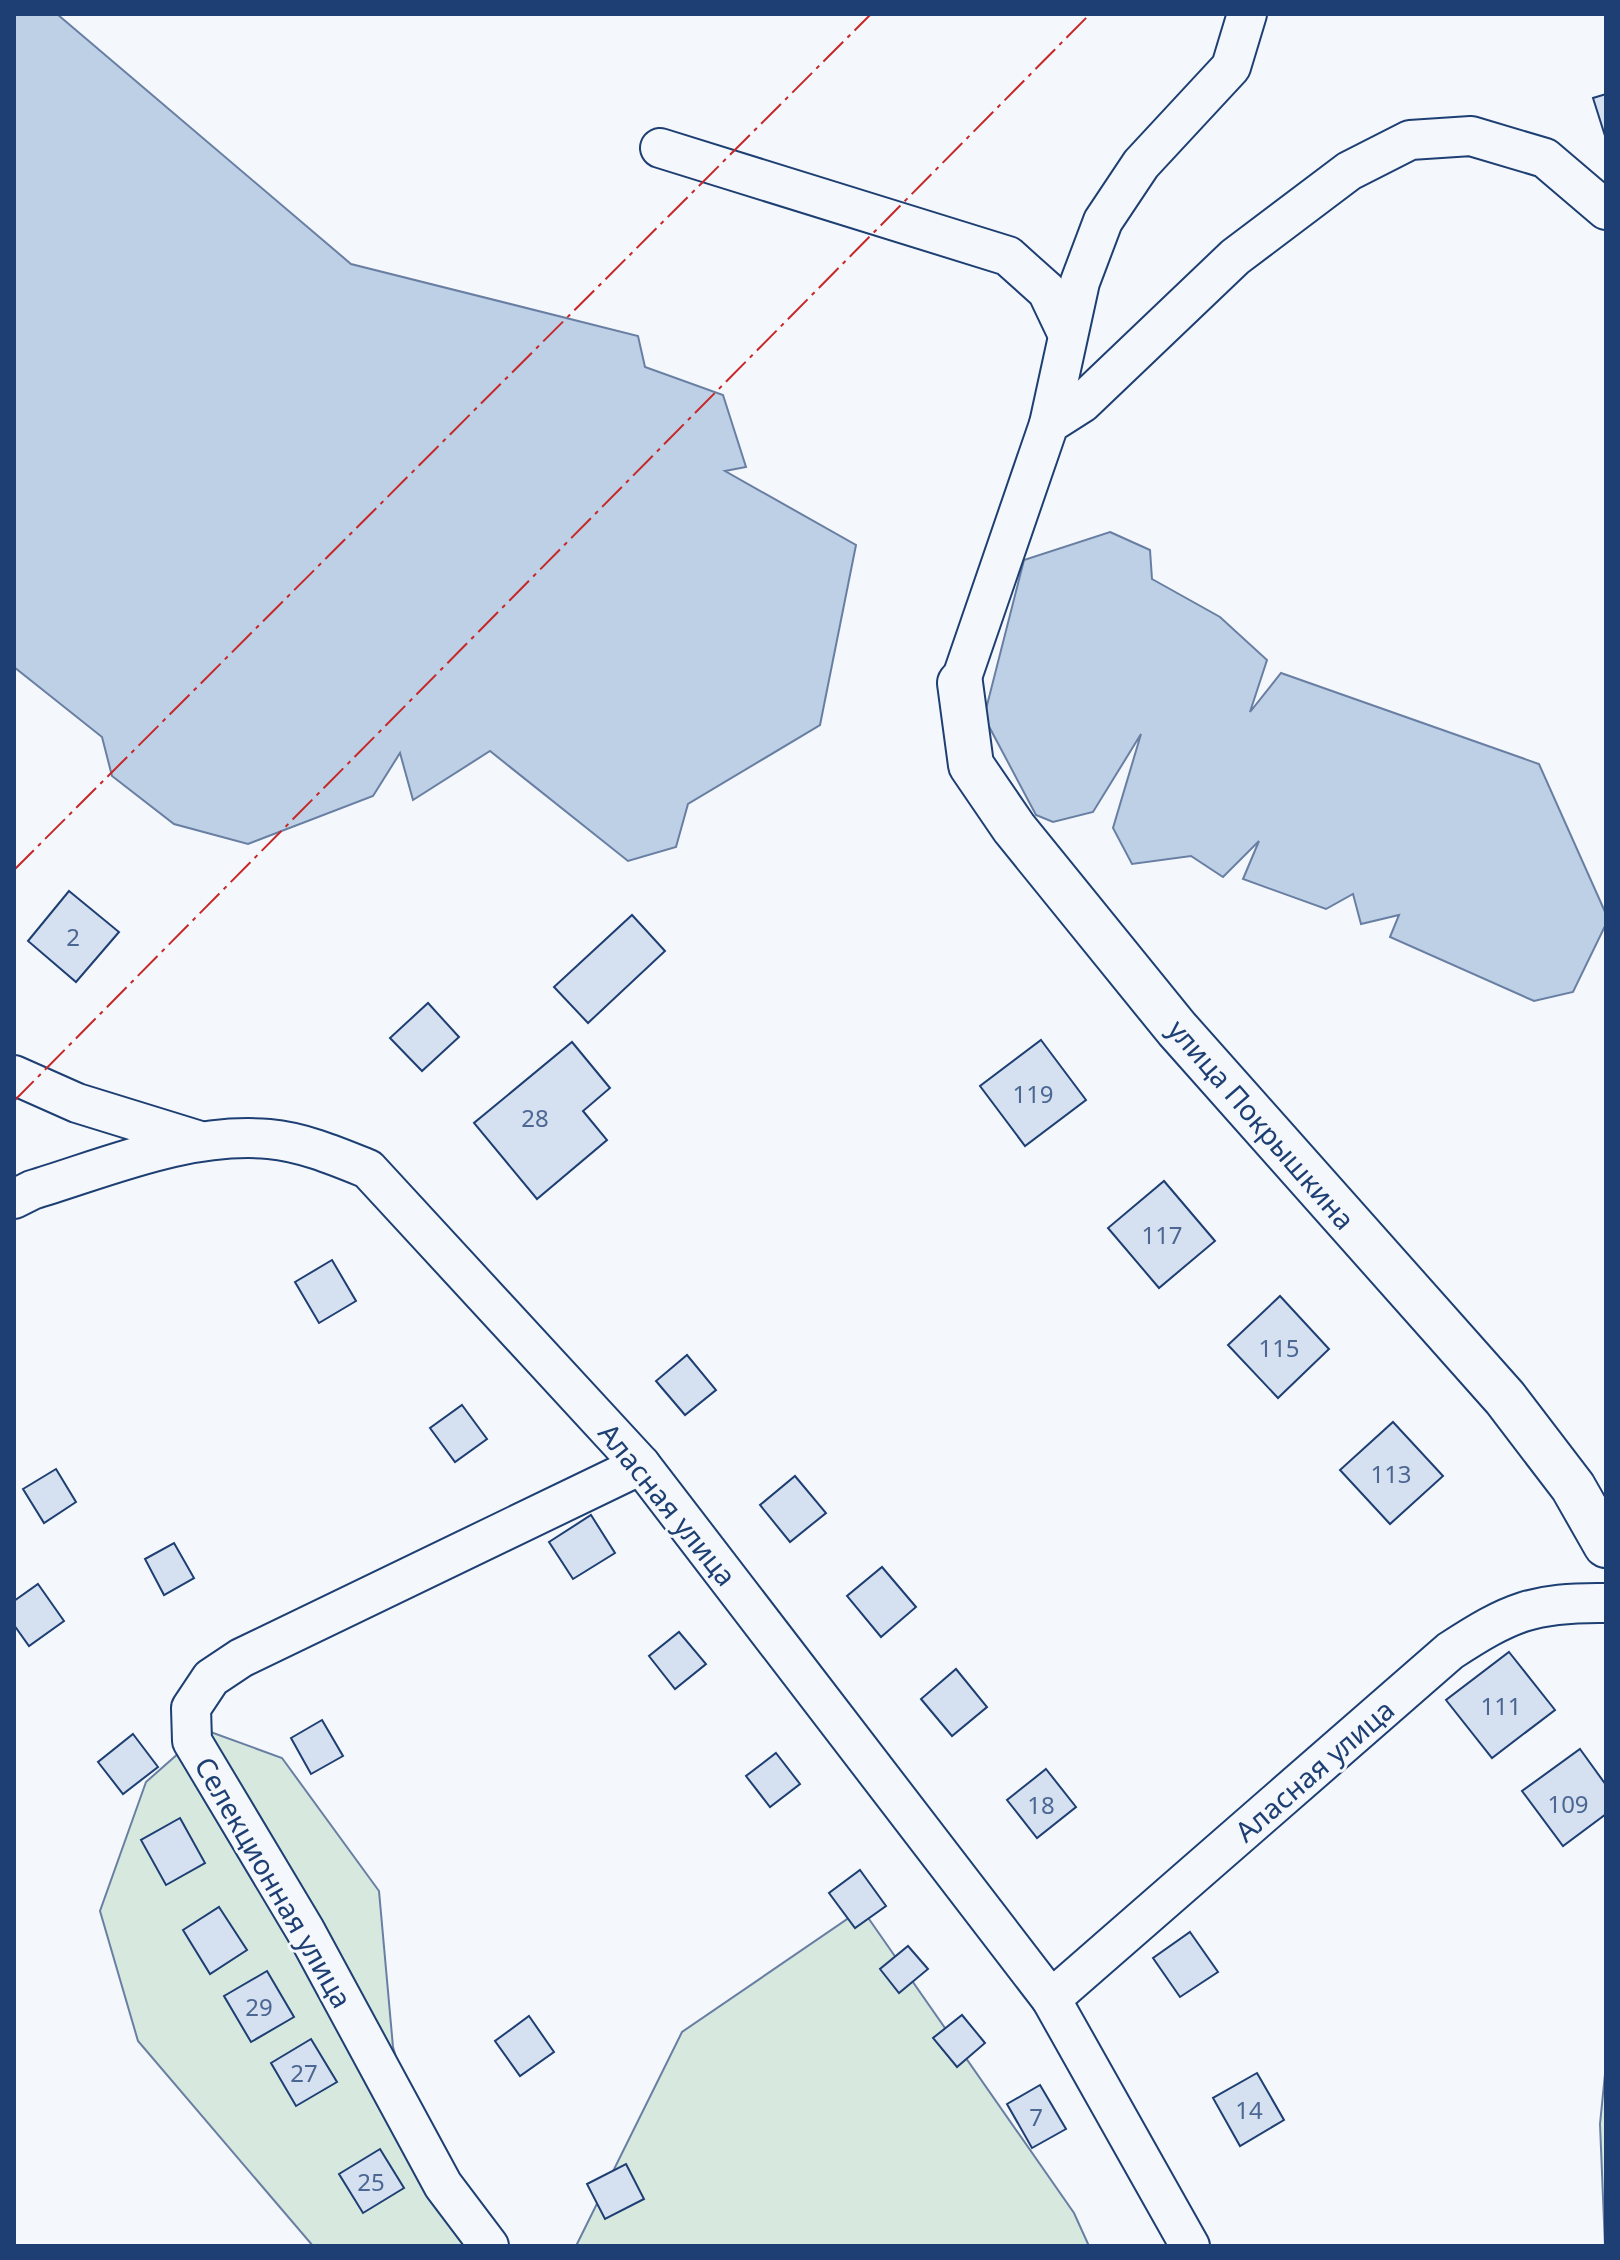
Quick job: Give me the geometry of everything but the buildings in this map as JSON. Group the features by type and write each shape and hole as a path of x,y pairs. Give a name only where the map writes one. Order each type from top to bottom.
{"street":[{"path":"960,683 1049,424 1080,282 1103,221 1141,164 1231,67 1247,14"},
{"path":"1049,424 1082,403 1235,257 1349,171 1410,140 1471,136 1545,158 1606,210"},
{"path":"660,148 1008,256 1047,291 1067,333"},
{"name":"улица Покрышкина","path":"960,683 971,765 1014,828 1177,1029 1505,1398 1573,1487 1606,1545"},
{"path":"14,1075 77,1103 197,1140"},
{"name":"Аласная улица","path":"197,1140 269,1139 324,1151 368,1169 641,1465 1051,1999 1190,2246"},
{"path":"14,1199 32,1190 197,1140"},
{"name":"Селекционная улица","path":"489,2246 443,2185 305,1930 192,1741 191,1708 211,1678 241,1658 641,1465"},
{"name":"Аласная улица","path":"1051,1999 1450,1651 1500,1619 1555,1603 1606,1603"}],"shaded area":[{"path":"205,1730 282,1758 379,1891 393,2047 431,2177 491,2246 313,2246 138,2041 100,1911 146,1782"},
{"path":"862,1909 1074,2213 1089,2246 576,2246 682,2032"},
{"path":"1606,2064 1606,2246 1605,2246 1600,2124"}],"water":[{"path":"14,14 57,14 351,264 638,336 645,367 723,395 746,467 725,471 856,545 820,725 688,804 676,847 628,861 490,751 413,800 400,753 373,796 248,844 174,824 112,776 102,737 14,667"},
{"path":"1110,532 1150,550 1152,579 1220,617 1267,660 1250,712 1281,673 1539,764 1606,914 1606,924 1573,992 1534,1001 1390,937 1399,915 1361,924 1353,894 1326,909 1243,879 1259,841 1223,877 1191,856 1132,864 1113,828 1141,734 1093,812 1053,822 1036,815 984,717 1024,560"}],"power":[{"path":"14,870 871,14"},
{"path":"14,1101 1090,14"}]}
